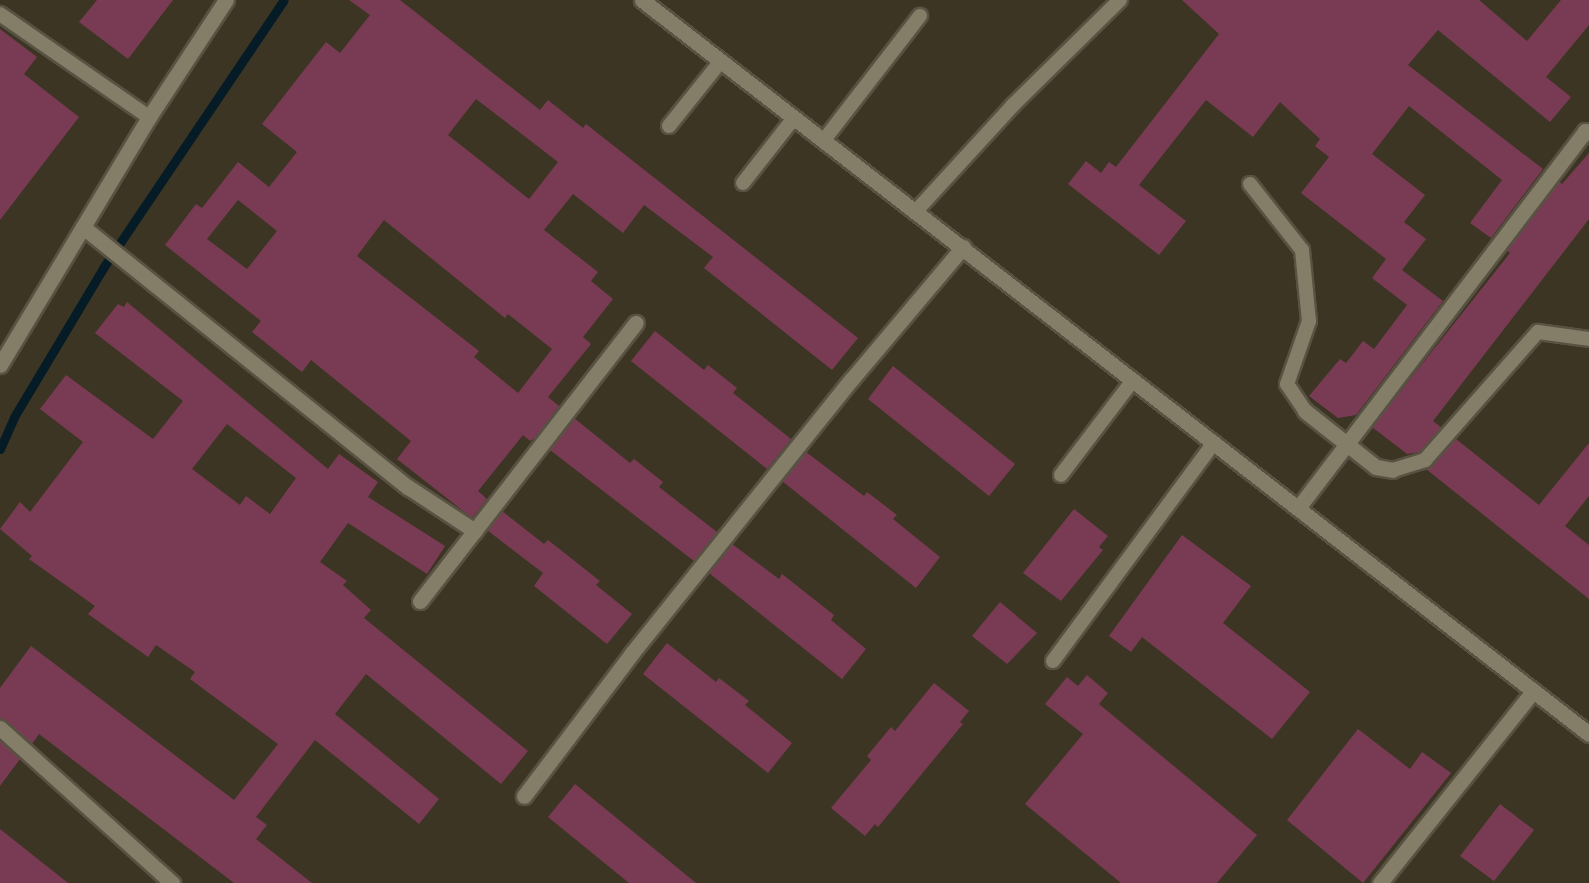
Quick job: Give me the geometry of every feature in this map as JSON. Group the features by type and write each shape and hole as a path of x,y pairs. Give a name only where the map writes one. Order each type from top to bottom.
{"street":[{"path":"0,365 149,117 226,0"},
{"path":"642,0 1589,734"},
{"path":"1298,508 1588,130"},
{"path":"83,227 121,255 408,487 475,531"},
{"path":"524,796 668,607 850,380 963,247"},
{"path":"420,601 636,323"},
{"path":"1305,411 1346,446 1376,467 1393,470"},
{"path":"1380,883 1533,690"},
{"path":"0,728 172,883"}],"lane":[{"path":"916,211 1013,105 1120,0"},
{"path":"0,14 149,117"},
{"path":"824,140 921,16"},
{"path":"669,126 722,62"},
{"path":"743,183 794,118"},
{"path":"1250,184 1302,250 1309,321 1287,384 1305,411"},
{"path":"1393,470 1425,460 1538,332 1589,339"},
{"path":"1061,475 1133,380"},
{"path":"1053,661 1214,443"}],"building":[{"path":"97,0 173,0 128,59 79,22"},
{"path":"349,0 400,0 540,110 548,100 583,128 586,124 858,338 832,370 704,268 713,257 644,205 623,233 573,194 544,230 598,272 591,281 613,299 583,337 591,344 548,397 559,406 535,438 530,441 523,435 478,491 487,499 472,518 397,459 411,441 311,360 302,372 252,332 261,321 165,245 196,204 202,208 238,162 269,187 297,152 262,124 326,42 340,53 370,15","holes":["476,99 558,162 529,199 448,135","238,200 277,231 247,269 207,239","384,220 505,318 508,314 552,349 518,393 474,357 479,351 357,256"]},
{"path":"1182,0 1479,0 1527,41 1561,0 1589,0 1589,25 1546,77 1571,97 1550,122 1438,30 1408,65 1543,169 1491,238 1470,223 1502,180 1409,106 1372,154 1425,195 1404,222 1426,239 1402,270 1443,301 1356,415 1338,418 1309,396 1340,359 1346,363 1363,341 1374,349 1407,305 1372,278 1386,259 1301,193 1329,157 1315,146 1320,139 1280,102 1253,137 1206,100 1139,185 1186,221 1159,255 1068,184 1086,161 1101,173 1109,162 1116,167 1219,34"},
{"path":"0,29 37,57 24,74 79,117 0,220"},
{"path":"1589,153 1589,219 1433,421 1442,428 1420,452 1407,454 1372,427 1510,253 1507,250 1559,181 1562,184"},
{"path":"127,302 328,469 339,454 378,482 368,497 445,546 427,574 348,523 320,562 347,581 343,585 371,610 364,618 528,751 501,784 366,674 335,714 439,799 419,824 315,740 256,817 267,825 256,839 312,883 234,883 39,734 32,744 0,718 0,688 31,646 234,800 278,744 190,679 195,672 156,645 148,657 88,614 95,606 29,559 32,556 0,529 20,502 30,512 83,442 40,409 66,375 153,439 183,401 95,333 118,304 124,307","holes":["227,424 296,478 270,514 246,496 240,505 192,469"]},
{"path":"655,331 704,370 708,365 737,388 733,393 791,439 767,469 631,361"},
{"path":"893,366 1015,464 989,496 868,399"},
{"path":"574,418 630,463 634,459 663,482 659,487 717,532 694,561 550,450"},
{"path":"1456,439 1539,505 1589,443 1589,496 1565,526 1589,545 1589,599 1426,469"},
{"path":"806,452 864,496 867,492 897,515 893,519 940,557 916,588 782,481"},
{"path":"1074,509 1108,536 1099,547 1103,550 1061,601 1023,573"},
{"path":"502,511 544,544 548,540 600,581 596,585 632,614 607,644 534,586 543,573 487,530"},
{"path":"1182,535 1251,586 1223,623 1310,692 1272,739 1142,637 1131,652 1109,636"},
{"path":"732,544 779,579 782,574 834,615 831,620 866,649 842,679 709,573"},
{"path":"1000,602 1037,633 1007,664 972,636"},
{"path":"667,643 716,682 719,678 749,701 745,705 792,743 768,773 643,674"},
{"path":"1087,675 1108,693 1099,704 1257,835 1217,883 1121,883 1025,804 1083,734 1045,704 1067,677 1078,686"},
{"path":"934,683 969,711 960,722 963,724 878,827 875,824 865,836 831,808 871,760 867,756 891,727 895,731"},
{"path":"1358,729 1410,769 1422,752 1451,773 1363,883 1287,820"},
{"path":"0,741 20,759 0,786"},
{"path":"575,784 696,883 629,883 548,817"},
{"path":"1500,804 1534,830 1494,881 1460,856"},
{"path":"0,829 68,883 0,883"}],"waterway":[{"path":"0,449 14,417 103,268 284,0"}]}
